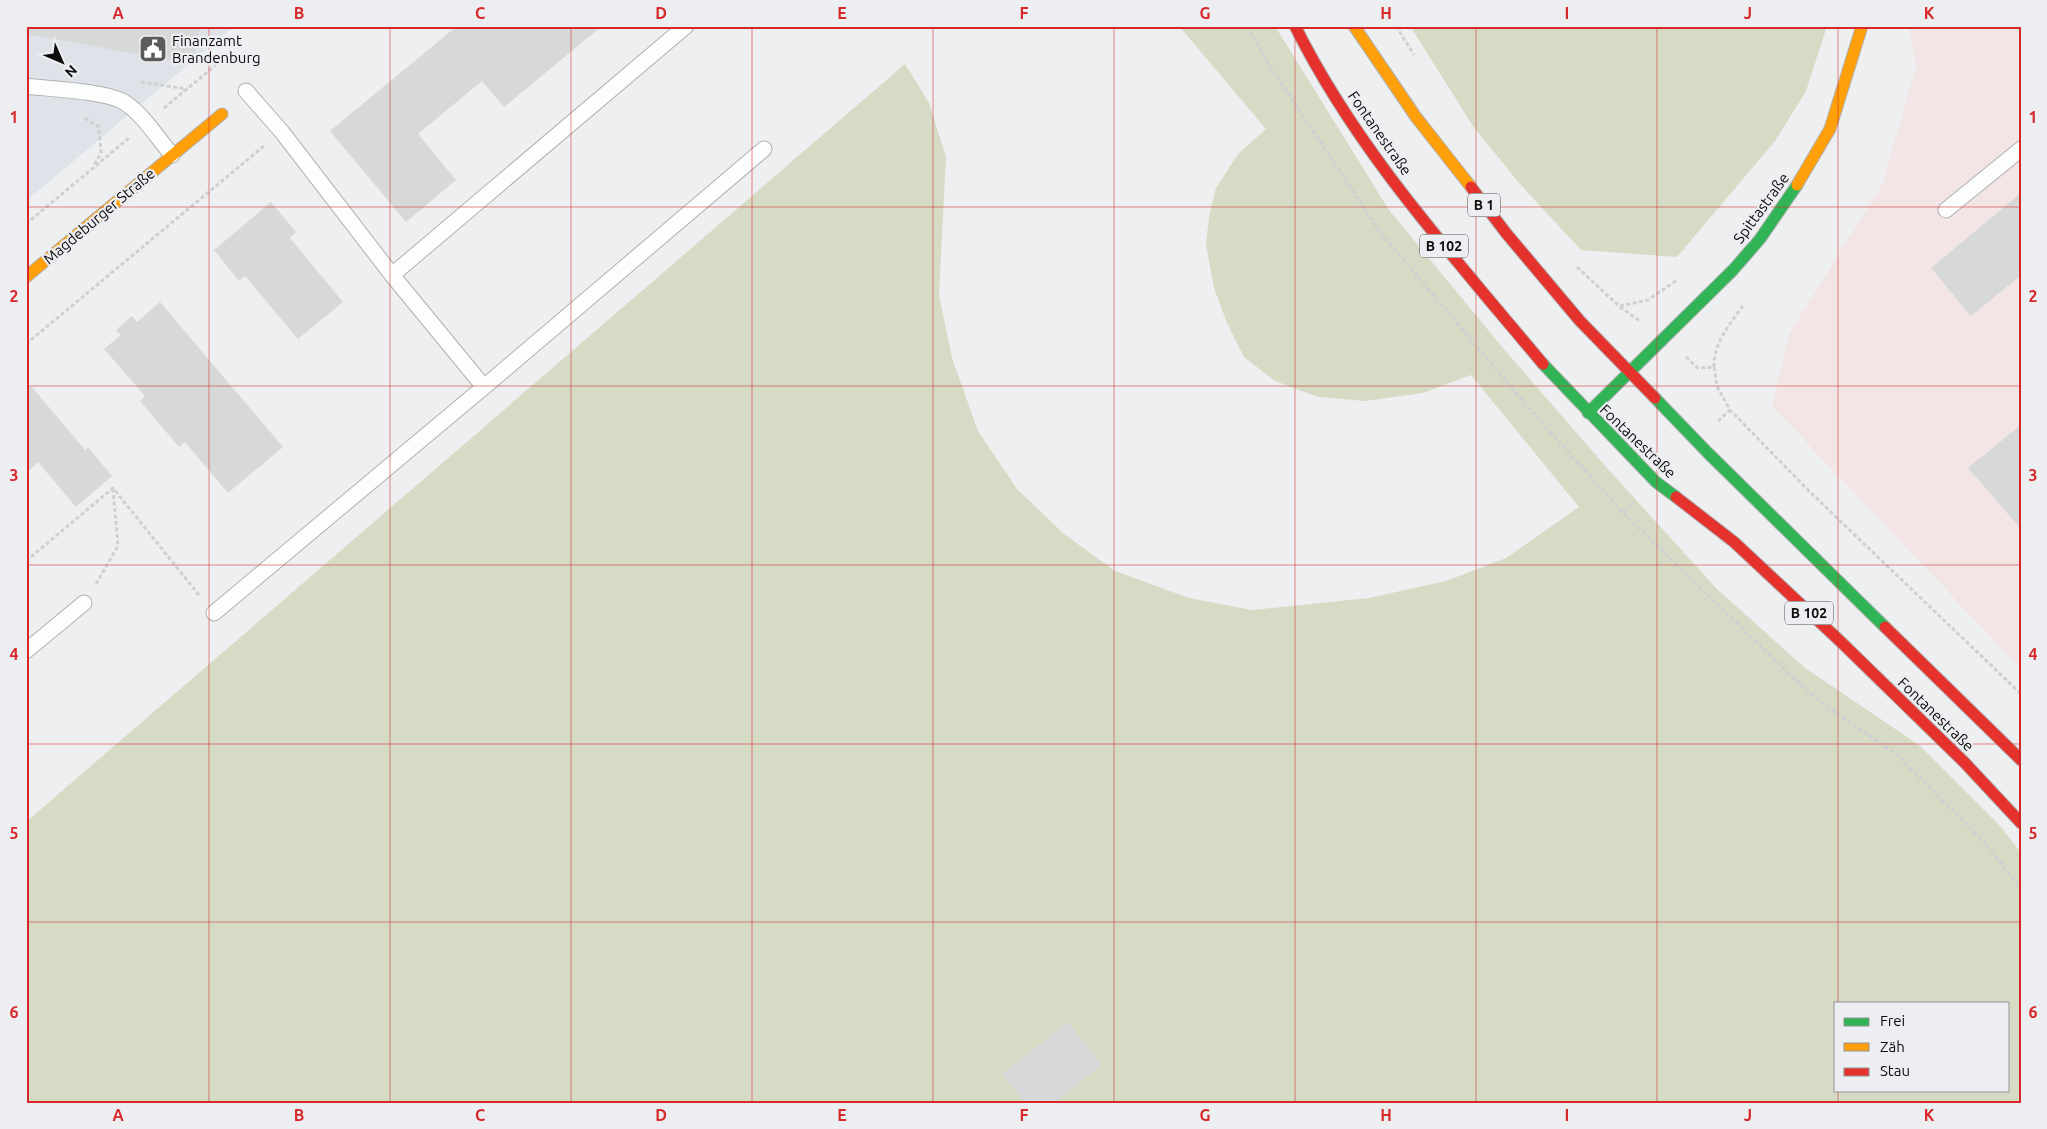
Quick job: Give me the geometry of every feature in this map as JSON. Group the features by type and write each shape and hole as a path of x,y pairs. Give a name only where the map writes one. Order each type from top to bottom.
{"main road":[{"name":"Fontanestraße","path":"1295,26 1316,66 1376,157 1445,248 1543,364 1656,482 1734,542 1841,642 1965,763 2021,823"},
{"name":"Fontanestraße","path":"1354,26 1416,116 1471,189 1574,314 1702,447 2021,760"},
{"name":"Spittastraße","path":"1588,413 1665,339 1732,270 1760,239 1789,199 1830,129 1862,26"},
{"name":"Magdeburger Straße","path":"26,277 222,114"}],"lane":[{"path":"392,275 686,26"},
{"path":"26,86 108,96 122,101 146,124 172,155"},
{"path":"246,91 282,132 392,275 484,387"},
{"path":"214,613 764,149"},
{"path":"1946,210 2021,149"},
{"path":"26,651 84,603"}],"path":[{"path":"1247,26 1263,55 1380,232 1547,428 1623,513 1818,700 1896,754 1984,841 2021,888"},
{"path":"1396,26 1417,60"},
{"path":"26,224 216,65"},
{"path":"77,113 98,127 101,153 93,168"},
{"path":"26,344 282,132"},
{"path":"1572,262 1620,306 1665,339 1698,368 1714,367 1717,386 1730,410 1810,492 2021,694"},
{"path":"1620,306 1648,300 1679,279"},
{"path":"1720,419 1730,410"},
{"path":"113,488 214,613"},
{"path":"26,561 113,488"},
{"path":"84,603 118,546 113,488"}],"shaded area":[{"path":"26,26 234,26 26,201"},
{"path":"1909,26 2021,26 2021,669 1772,406 1789,334 1882,185 1916,67"}],"green space":[{"path":"1179,26 1275,26 1389,210 1503,348 1607,468 1716,588 1805,668 1919,745 2001,827 2021,853 2021,1103 26,1103 26,822 905,64 929,103 946,157 939,295 952,358 978,431 1017,489 1064,534 1115,571 1189,598 1252,610 1369,598 1446,581 1506,558 1579,507 1471,375 1423,393 1365,401 1318,397 1275,381 1244,357 1227,323 1214,288 1206,244 1209,217 1216,188 1238,154 1266,129"},
{"path":"1410,26 1827,26 1806,91 1775,141 1677,257 1581,250 1519,183 1473,126"}],"building":[{"name":"Finanzamt Brandenburg","path":"26,26 200,26 193,64 26,34"},
{"path":"457,26 602,26 504,107 482,81 418,134 456,180 406,222 330,131"},
{"path":"2021,193 2021,275 1971,316 1931,268"},
{"path":"271,202 296,232 290,238 343,302 298,339 245,276 239,281 214,250"},
{"path":"160,302 283,447 228,493 185,442 179,447 140,401 145,396 104,349 121,335 116,330 132,316 137,322"},
{"path":"31,386 85,450 88,447 112,476 76,507 38,462 26,473 26,390"},
{"path":"2021,425 2021,529 1968,468"},
{"path":"1068,1022 1102,1065 1054,1103 1025,1103 1002,1074"}],"traffic: fast":[{"path":"1588,413 1733,270 1760,239 1797,185"},
{"path":"1543,364 1656,482 1676,497"},
{"path":"1655,398 1708,453 1885,627"}],"traffic: slow":[{"path":"1354,26 1416,117 1471,187"},
{"path":"1797,185 1830,129 1862,26"},
{"path":"26,277 222,114"}],"traffic: jam":[{"path":"1295,26 1320,72 1377,160 1442,243 1543,364"},
{"path":"1471,187 1506,233 1580,321 1655,398"},
{"path":"1676,497 1734,542 1841,642 1965,763 2021,823"},
{"path":"1885,627 2021,760"}],"place":[{"name":"Finanzamt Brandenburg","path":"153,49"}]}
